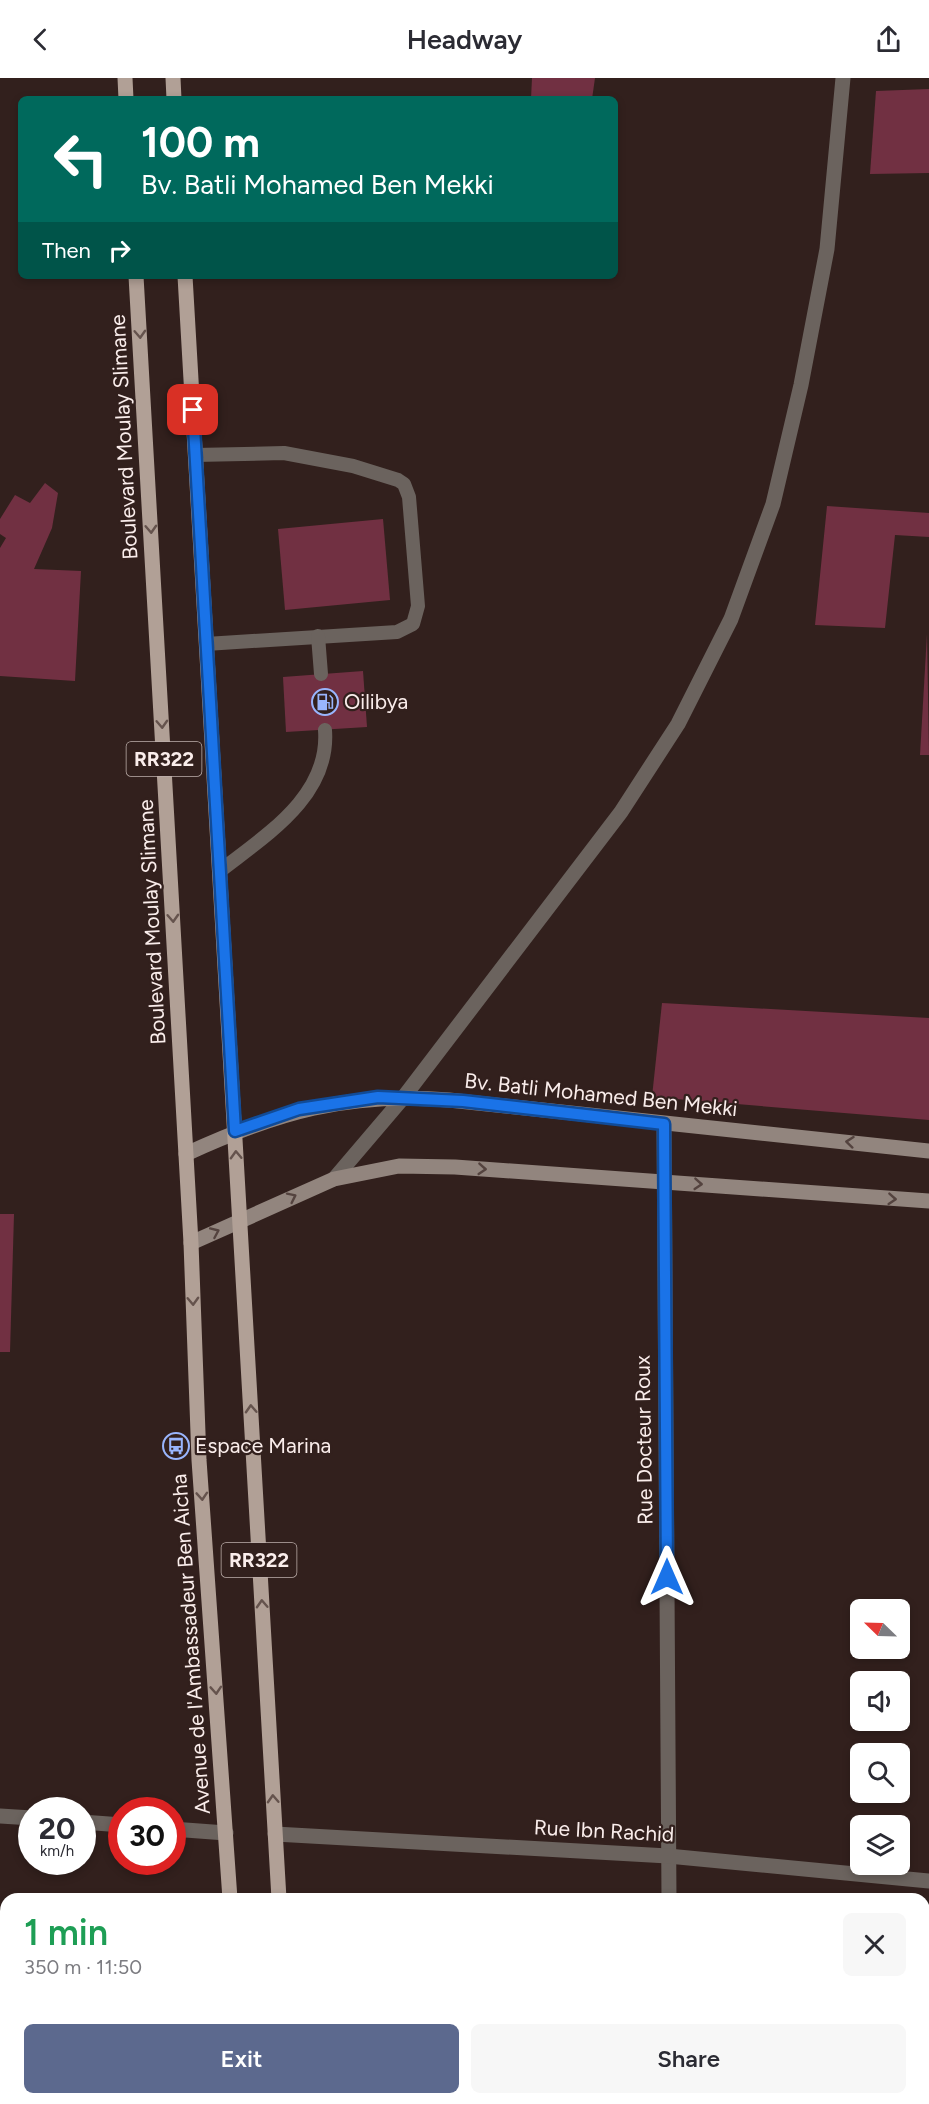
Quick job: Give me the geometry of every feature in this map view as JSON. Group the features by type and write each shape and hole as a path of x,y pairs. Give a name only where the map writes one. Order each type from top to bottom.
{"main road":[{"path":"125,78 126,96"},
{"path":"173,78 174,96"},
{"name":"Boulevard Moulay Slimane","path":"136,279 191,1243"},
{"name":"RR322","path":"184,279 279,1893"},
{"name":"Avenue de l'Ambassadeur Ben Aicha","path":"191,1243 199,1460 230,1893"}],"street":[{"path":"334,1179 403,1098 621,812 678,724 731,619 773,504 801,385 827,249 843,78"},
{"name":"Bv. Batli Mohamed Ben Mekki","path":"186,1154 235,1131 299,1109 378,1097 458,1101 929,1151"},
{"name":"Rue Docteur Roux","path":"664,1124 662,1182 669,1893"},
{"path":"191,1243 334,1179 376,1169 422,1165 929,1202"},
{"path":"0,1816 18,1817"},
{"path":"186,1830 226,1833"},
{"name":"Rue Ibn Rachid","path":"275,1834 668,1856 929,1881"}],"lane":[{"path":"195,455 284,453 353,466 392,477 404,484 409,497 418,606 418,616 413,624 397,632 206,644"},
{"path":"318,636 321,674"},
{"path":"220,871 285,822 306,794 326,751 325,730"}],"building":[{"path":"532,78 595,78 592,96 531,96"},
{"path":"929,89 929,173 870,174 876,91"},
{"path":"45,483 58,493 52,528 34,569 81,571 75,681 0,676 0,548 6,538 0,534 0,519 15,495 30,503"},
{"path":"827,506 929,513 929,537 895,535 885,628 815,625"},
{"path":"383,519 390,600 285,610 278,529"},
{"path":"927,634 929,755 920,755"},
{"name":"Oilibya","path":"363,671 367,727 286,732 283,677"},
{"path":"662,1003 929,1018 929,1120 652,1097"},
{"path":"0,1214 14,1214 10,1352 0,1352"}],"place":[{"name":"Oilibya","path":"325,702"},
{"name":"Espace Marina","path":"176,1446"}],"route":[{"path":"193,410 235,1131 299,1109 378,1097 463,1101 664,1124 662,1182 667,1577"}]}
